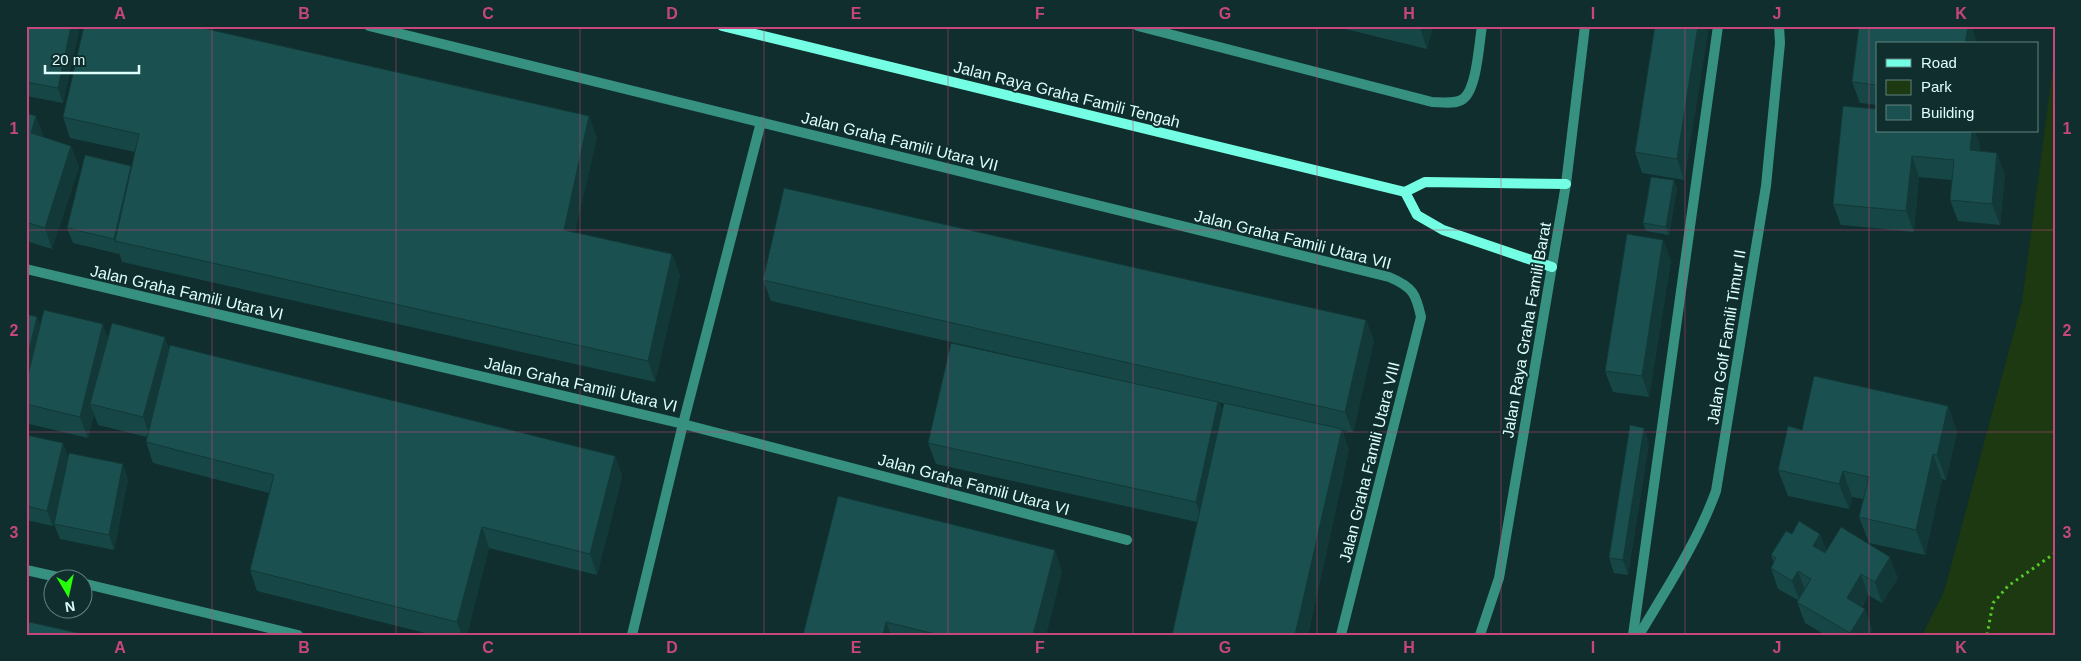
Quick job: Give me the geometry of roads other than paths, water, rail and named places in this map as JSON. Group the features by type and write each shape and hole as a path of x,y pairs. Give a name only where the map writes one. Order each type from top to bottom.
{"street":[{"name":"Jalan Graha Famili Utara VII","path":"369,26 1389,277 1403,283 1416,297"},
{"name":"Jalan Raya Graha Famili Tengah","path":"722,26 1405,192"},
{"path":"1138,26 1432,102 1453,102 1463,99 1469,91 1473,80 1482,26"},
{"name":"Jalan Raya Graha Famili Barat","path":"1480,635 1499,578 1566,184 1585,26"},
{"path":"1633,635 1718,26"},
{"name":"Jalan Golf Famili Timur II","path":"1639,635 1693,545 1707,516 1716,491 1766,186 1780,43 1779,26"},
{"path":"632,635 683,424 760,122"},
{"path":"1552,267 1442,230 1417,215 1405,192 1425,182 1566,184"},
{"name":"Jalan Graha Famili Utara VI","path":"26,269 683,424 1127,540"},
{"name":"Jalan Graha Famili Utara VIII","path":"1340,635 1421,318 1416,297"},
{"path":"26,570 42,574"},
{"path":"92,585 298,635"}]}
